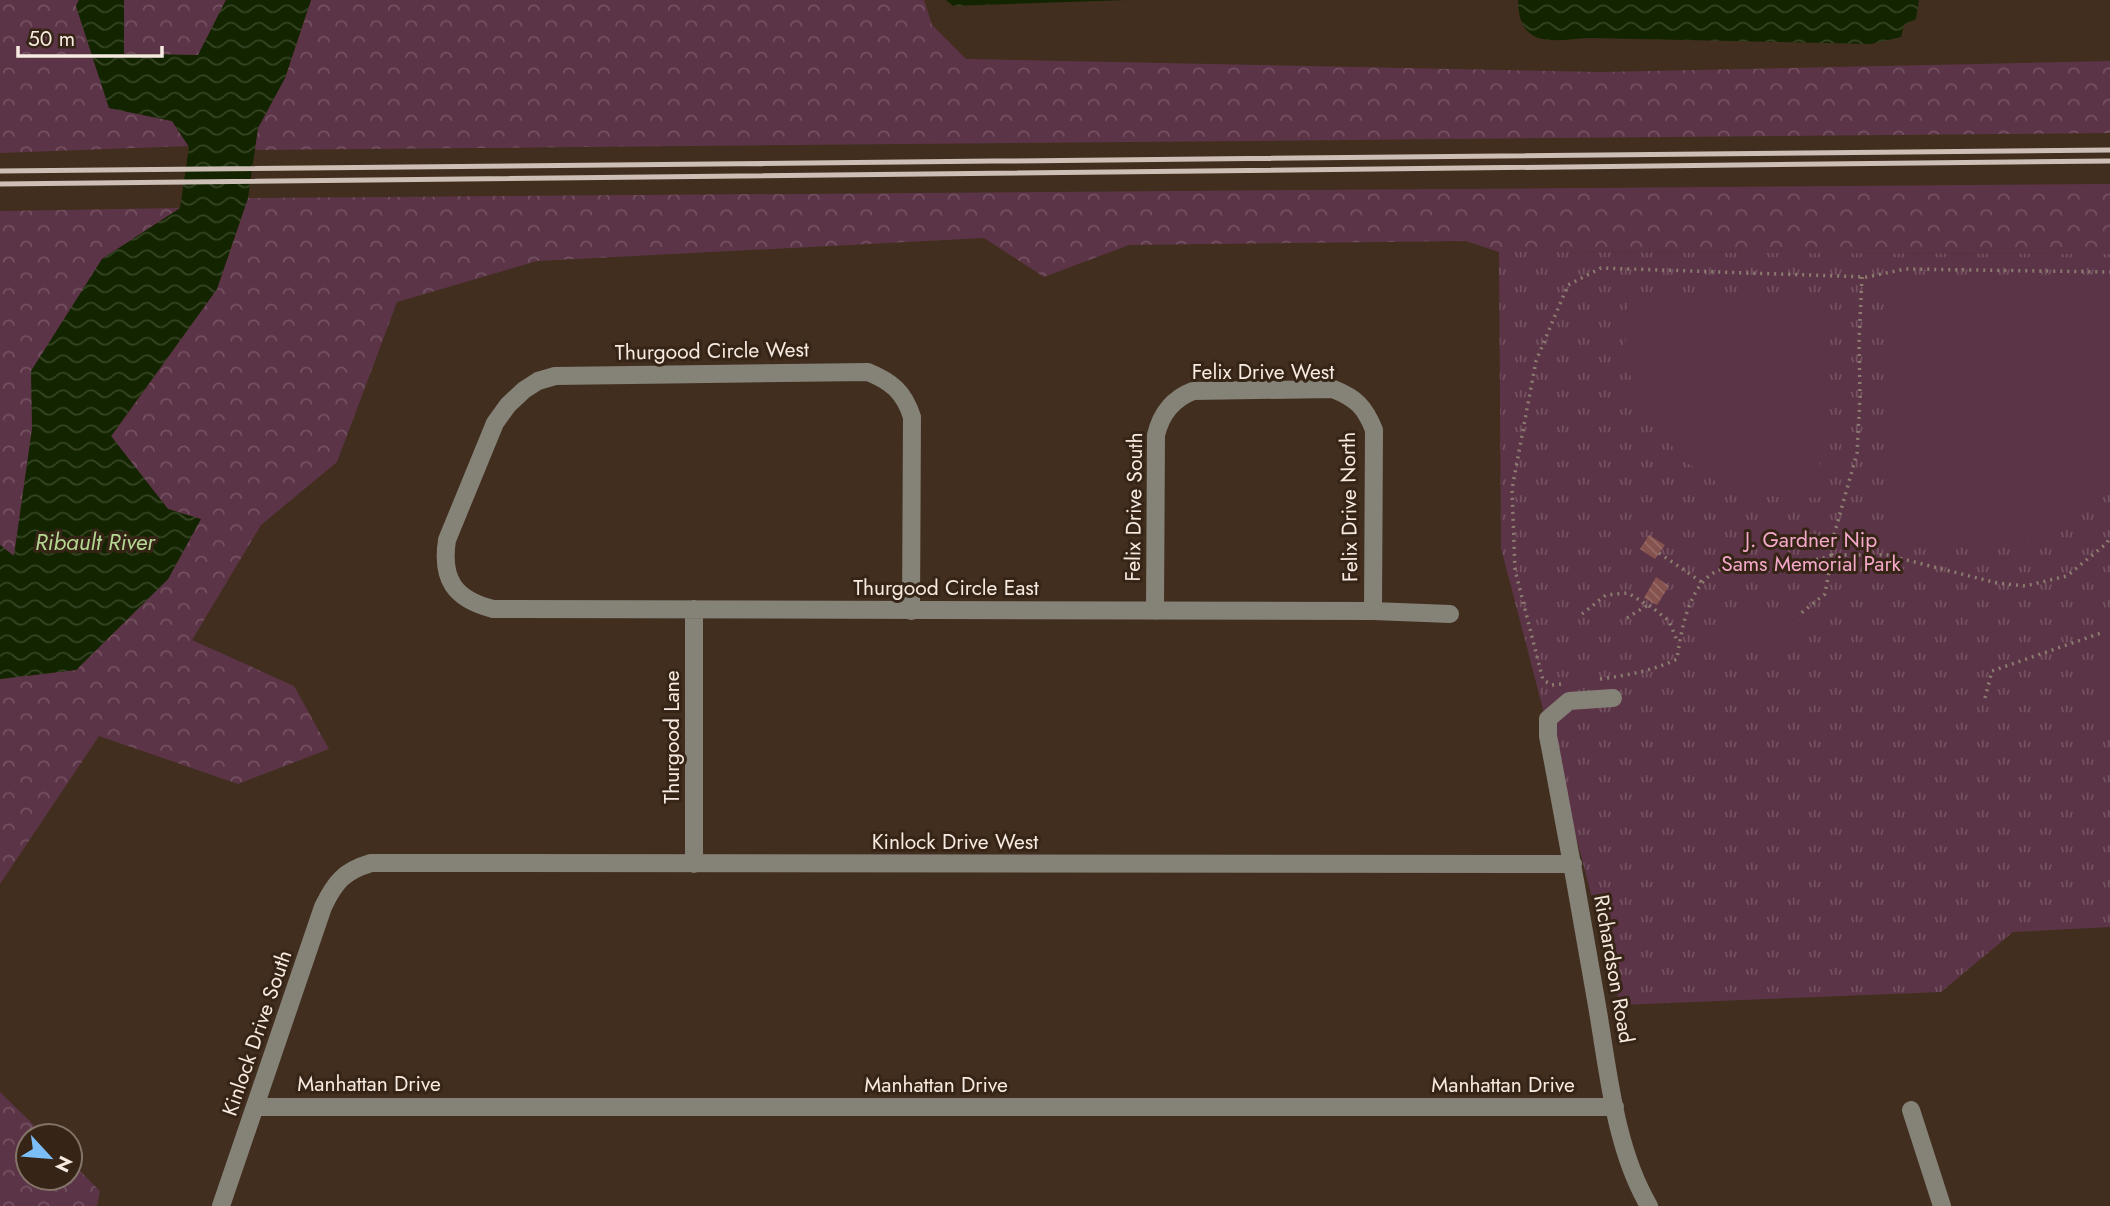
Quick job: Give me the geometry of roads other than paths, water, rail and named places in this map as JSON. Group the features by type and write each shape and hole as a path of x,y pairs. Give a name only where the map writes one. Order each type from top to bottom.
{"street":[{"name":"Thurgood Circle West","path":"452,584 446,570 447,540 495,423 508,405 538,381 555,376 868,372 885,379 899,391 912,417 911,611"},
{"name":"Felix Drive West","path":"1168,408 1179,396 1192,391 1333,389 1350,396 1360,405"},
{"name":"Felix Drive North","path":"1360,405 1374,430 1373,611"},
{"name":"Felix Drive South","path":"1155,611 1156,435 1159,421 1168,408"},
{"name":"Thurgood Circle East","path":"452,584 463,597 493,609 1373,611 1450,614"},
{"name":"Thurgood Lane","path":"694,609 694,864"},
{"name":"Richardson Road","path":"1613,698 1569,701 1548,719 1548,736 1615,1107 1627,1158 1638,1188 1649,1206"},
{"name":"Kinlock Drive West","path":"341,877 355,868 372,863 1573,864"},
{"name":"Kinlock Drive South","path":"221,1206 323,907 341,877"},
{"name":"Manhattan Drive","path":"256,1107 1615,1107"},
{"path":"1910,1110 1942,1206"}],"water":[{"name":"Ribault River","path":"79,0 124,0 124,54 198,55 226,0 311,0 285,78 258,128 248,198 217,289 111,436 168,509 201,519 168,579 76,670 0,679 0,545 14,556 32,429 31,371 102,259 180,208 189,147 172,121 109,108 76,6"},
{"path":"946,0 1127,0 953,6"},
{"path":"1518,0 1919,0 1916,19 1904,25 1901,37 1871,44 1590,38 1551,40 1531,35 1524,27"}],"railway":[{"path":"0,171 2110,150"},
{"path":"0,184 2110,161"}],"park label":[{"name":"J. Gardner Nip Sams Memorial Park","path":"1811,552"}]}
